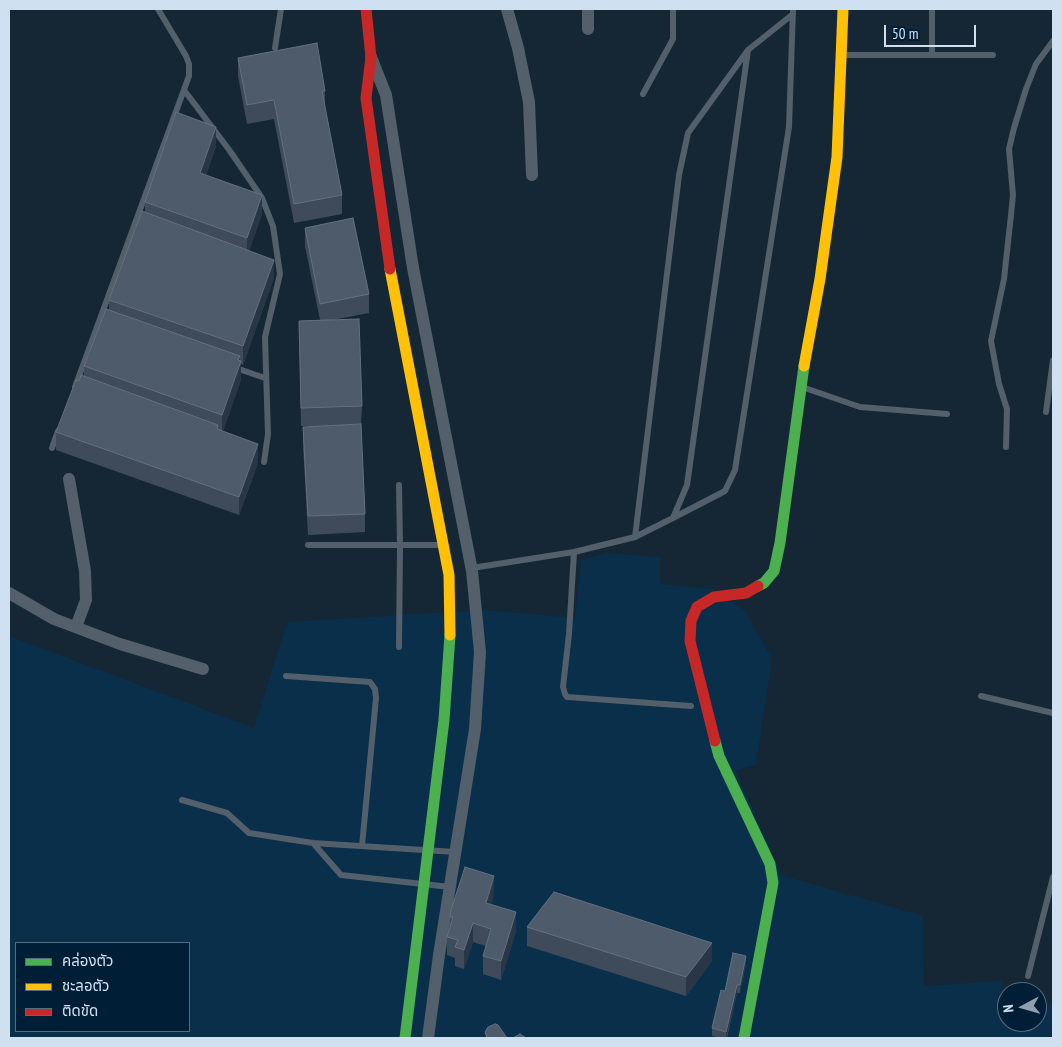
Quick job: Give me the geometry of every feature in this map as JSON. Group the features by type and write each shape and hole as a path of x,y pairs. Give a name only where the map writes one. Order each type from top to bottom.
{"street":[{"path":"366,9 371,57 366,98 390,272 449,575 450,647 444,720 405,1038"},
{"path":"507,9 518,48 529,102 532,175"},
{"path":"588,9 588,29"},
{"path":"744,1038 773,883 770,864 719,756 690,641 691,621 697,607 714,597 746,593 764,583 774,571 780,543 800,386 820,278 837,157 843,9"},
{"path":"371,57 386,95 413,268 472,568 480,652 474,729 428,1038"},
{"path":"69,478 85,571 86,600 76,627"},
{"path":"9,593 54,619 120,644 203,669"}],"lane":[{"path":"72,395 189,76 189,64 186,56 158,9"},
{"path":"276,48 281,9"},
{"path":"643,94 673,39 673,9"},
{"path":"932,9 932,55"},
{"path":"635,537 678,174 688,133 748,50 793,11"},
{"path":"472,568 574,552 635,537 725,491 736,470 788,127 793,11"},
{"path":"1006,447 1007,409 999,384 991,341 1004,279 1012,215 1013,195 1009,149 1036,64 1053,41"},
{"path":"673,518 687,485 748,50"},
{"path":"842,55 993,55"},
{"path":"184,90 230,151 262,198 273,226 280,263 280,274 265,337 268,434 264,459 256,452"},
{"path":"135,222 144,225"},
{"path":"271,271 280,274"},
{"path":"99,320 108,323"},
{"path":"1046,412 1053,360"},
{"path":"228,365 265,378"},
{"path":"75,386 84,389"},
{"path":"800,386 860,406 947,414"},
{"path":"52,448 62,421"},
{"path":"399,485 399,647"},
{"path":"308,545 444,545"},
{"path":"574,552 570,634 563,686 565,694 568,697 691,706"},
{"path":"286,676 370,682 374,689 376,698 362,846"},
{"path":"981,696 1053,713"},
{"path":"182,800 227,813 249,833 313,843 455,852"},
{"path":"313,843 341,875 450,887"},
{"path":"1028,976 1053,877"}],"shaded area":[{"path":"607,553 660,557 660,584 712,589 745,611 772,659 756,765 736,770 781,875 923,916 924,986 1001,981 997,982 997,1032 1047,1032 1047,1006 1053,1004 1053,1038 9,1038 9,636 254,728 287,622 485,610 575,618 581,560"}],"building":[{"path":"317,43 325,91 322,91 342,195 294,204 274,100 247,105 238,58"},
{"path":"176,112 216,127 200,173 262,195 247,238 145,202"},
{"path":"142,211 274,260 243,346 109,300"},
{"path":"353,218 369,294 320,304 305,228"},
{"path":"106,309 240,356 238,360 241,361 222,415 84,366"},
{"path":"359,319 362,406 301,408 299,321"},
{"path":"81,375 218,425 217,429 258,444 239,497 56,432 76,380 79,381"},
{"path":"361,424 365,514 308,516 303,427"},
{"path":"465,867 494,876 486,903 516,912 501,961 483,956 491,929 473,923 464,950 455,947 458,940 447,937 453,917 450,917 451,910"},
{"path":"554,892 712,943 686,977 527,927"},
{"path":"733,953 746,956 740,985 737,985 726,1032 712,1028 721,990 725,991"},
{"path":"495,1024 498,1025 507,1038 487,1038 485,1032 488,1027"},
{"path":"520,1034 526,1038 513,1038"}],"traffic: fast":[{"path":"758,586 764,583 774,571 780,543 804,366"},
{"path":"405,1038 444,720 450,635"},
{"path":"715,741 719,756 770,864 773,883 744,1038"}],"traffic: slow":[{"path":"804,366 820,279 837,157 843,9"},
{"path":"390,269 449,575 450,635"}],"traffic: jam":[{"path":"366,9 371,57 366,98 390,269"},
{"path":"715,741 690,641 691,621 697,607 714,597 746,593 758,586"}]}
